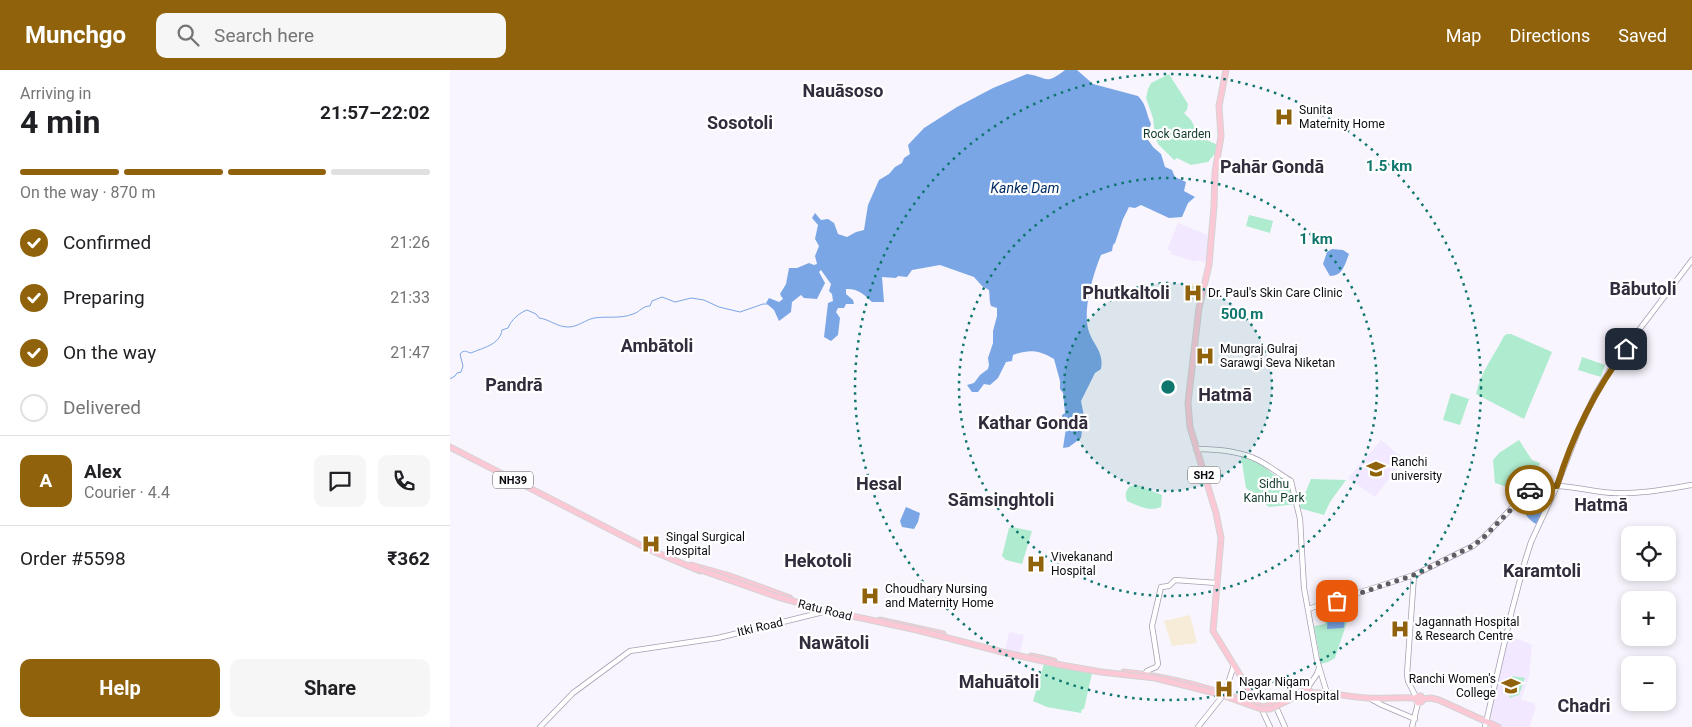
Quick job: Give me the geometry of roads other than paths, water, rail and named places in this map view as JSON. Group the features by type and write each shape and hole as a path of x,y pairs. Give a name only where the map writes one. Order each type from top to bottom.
{"main road":[{"name":"SH2","path":"1227,70 1219,102 1221,136 1215,172 1208,268 1199,308 1188,406 1189,422 1221,532 1222,543 1213,631 1262,709"},
{"path":"1487,722 1518,585 1531,542 1554,494 1555,487 1579,428 1614,363 1691,263"},
{"name":"Ratu Road","path":"450,446 648,549 696,568 827,610 986,650 1096,673 1151,679 1225,695"},
{"name":"Ratu Road","path":"450,446 661,554 696,568"},
{"name":"SH2","path":"1197,449 1213,494 1224,534 1216,631 1235,666"},
{"path":"1197,449 1248,456 1291,481 1300,518 1304,588 1319,667 1327,692"},
{"path":"1309,610 1415,576 1476,546 1528,493 1538,488 1555,487 1614,493 1692,486"},
{"path":"696,568 784,599 829,612 917,630 1070,667 1155,678 1219,694 1261,709 1270,709 1309,691"},
{"path":"1413,727 1417,700 1408,681 1407,669 1415,576"},
{"path":"1148,673 1158,664 1152,626 1161,587 1169,586 1175,580 1217,583"},
{"name":"Ratu Road","path":"827,610 902,624 982,645 1099,670 1148,673 1225,695"},
{"name":"Itki Road","path":"539,727 573,693 627,652 721,637 827,610"},
{"path":"1199,727 1225,695 1235,666"},
{"path":"1225,695 1262,709 1276,708 1309,691 1319,667"},
{"path":"1262,709 1292,694 1309,691 1370,698 1417,700 1432,698 1498,727"},
{"path":"1370,698 1415,719"},
{"path":"1276,708 1284,727"},
{"path":"1262,709 1270,727"}],"water":[{"name":"Kanke Dam","path":"1065,70 1077,70 1093,84 1138,96 1145,106 1151,124 1146,137 1161,154 1165,167 1172,170 1175,177 1186,182 1184,191 1195,197 1188,203 1182,217 1169,218 1141,205 1135,208 1129,207 1112,251 1101,255 1092,282 1087,324 1102,363 1101,369 1095,373 1081,401 1084,416 1081,438 1069,447 1063,448 1066,428 1062,423 1062,415 1065,413 1063,393 1060,389 1060,381 1054,359 1049,356 1034,351 1013,355 1012,361 1006,362 998,378 990,385 984,384 978,392 972,392 967,385 974,383 988,369 988,358 993,343 993,331 997,316 997,308 991,306 989,290 982,286 974,277 940,265 912,270 907,277 882,277 884,302 872,302 854,289 846,289 846,294 853,300 854,304 846,304 844,308 838,308 836,312 840,318 838,335 831,341 824,337 828,303 833,301 832,294 829,291 831,284 821,270 819,272 825,283 817,299 804,298 801,295 792,302 791,312 779,321 774,310 766,303 769,298 779,302 783,299 780,294 786,284 789,268 797,268 809,263 817,264 815,256 819,246 815,239 818,225 812,218 815,213 821,220 828,219 834,223 838,234 847,237 864,230 868,205 879,180 889,174 910,154 908,145 924,128 957,107 993,88 1027,74 1050,79"},
{"path":"1332,249 1343,250 1349,254 1341,272 1330,276 1323,264 1327,252"},
{"path":"1543,495 1550,498 1536,524 1526,515 1525,507 1532,500"},
{"path":"906,507 920,513 914,529 902,527 900,521"},
{"path":"1332,611 1345,615 1343,628 1327,629 1328,613"}],"waterway":[{"path":"450,379 461,372 463,366 460,354 464,351 471,353 494,343 501,335 502,330 508,328 516,317 527,310 536,314 539,318 568,327 594,318 628,316 650,306 652,301 662,297 675,302 691,298 704,300 719,307 740,312 768,304"}],"place":[{"name":"Sunita Maternity Home","path":"1284,117"},
{"name":"Dr. Paul's Skin Care Clinic","path":"1193,293"},
{"name":"Mungraj Gulraj Sarawgi Seva Niketan","path":"1205,356"},
{"name":"Ranchi university","path":"1376,469"},
{"name":"Singal Surgical Hospital","path":"651,544"},
{"name":"Vivekanand Hospital","path":"1036,564"},
{"name":"Choudhary Nursing and Maternity Home","path":"870,596"},
{"name":"Jagannath Hospital & Research Centre","path":"1400,629"},
{"name":"Ranchi Women's College","path":"1511,686"},
{"name":"Nagar Nigam Devkamal Hospital","path":"1224,689"}],"district":[{"name":"Nauāsoso","path":"843,90"},
{"name":"Sosotoli","path":"740,122"},
{"name":"Pahār Gondā","path":"1272,166"},
{"name":"Bābutoli","path":"1643,288"},
{"name":"Phutkaltoli","path":"1126,292"},
{"name":"Ambātoli","path":"657,345"},
{"name":"Pandrā","path":"514,384"},
{"name":"Hatmā","path":"1225,394"},
{"name":"Kathar Gondā","path":"1033,422"},
{"name":"Hesal","path":"879,483"},
{"name":"Sāmsinghtoli","path":"1001,499"},
{"name":"Hatmā","path":"1601,504"},
{"name":"Hekotoli","path":"818,560"},
{"name":"Karamtoli","path":"1542,570"},
{"name":"Nawātoli","path":"834,642"},
{"name":"Mahuātoli","path":"999,681"},
{"name":"Chadri","path":"1584,705"}],"park label":[{"name":"Rock Garden","path":"1177,134"},
{"name":"Sidhu Kanhu Park","path":"1274,491"}]}
